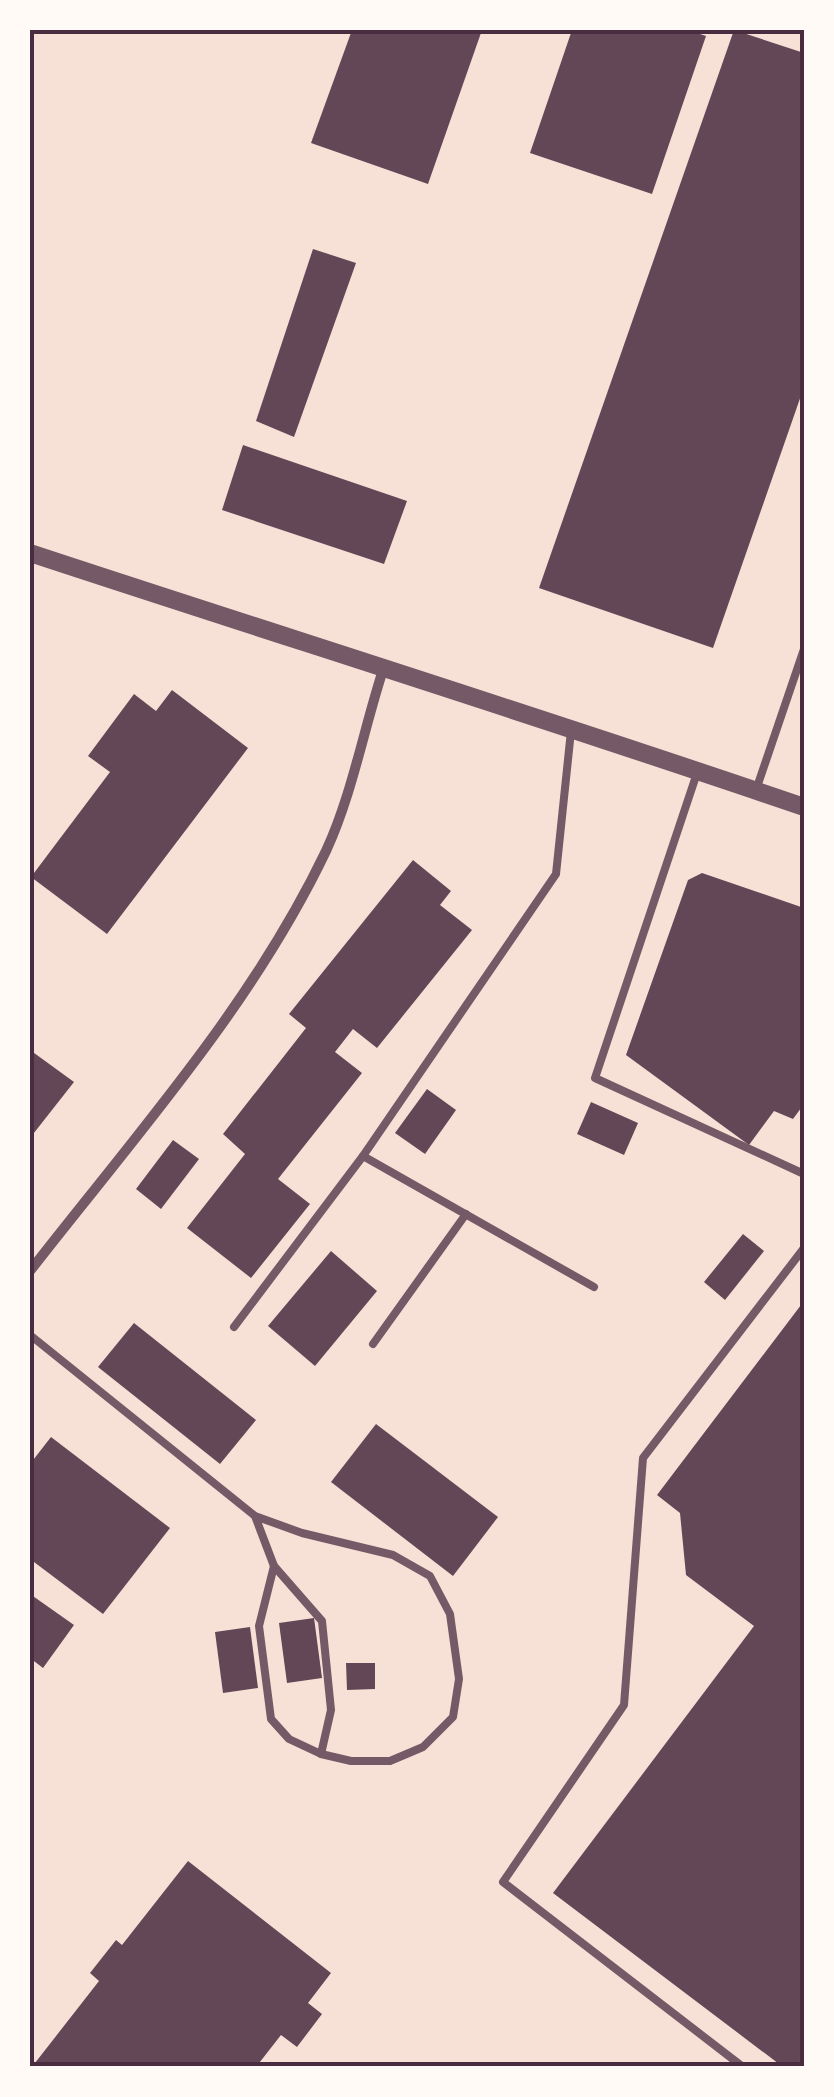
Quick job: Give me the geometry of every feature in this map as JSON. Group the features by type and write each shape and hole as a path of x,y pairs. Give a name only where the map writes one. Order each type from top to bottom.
{"street":[{"path":"30,553 382,670 572,727 804,806"},
{"path":"30,1271 234,1010 272,954 328,847 382,670"}],"lane":[{"path":"756,790 804,649"},
{"path":"234,1327 363,1156 556,874 572,727"},
{"path":"698,770 595,1078 804,1174"},
{"path":"363,1156 594,1287"},
{"path":"372,1344 466,1214"},
{"path":"743,2067 503,1882 624,1705 644,1458 804,1248"},
{"path":"30,1334 255,1516 302,1534 393,1555 430,1576 450,1614 458,1679 453,1718 423,1747 390,1761 351,1761 320,1754 288,1739 271,1719 259,1626 274,1566"},
{"path":"255,1516 274,1566 322,1622 331,1710 320,1754"}],"building":[{"path":"352,30 482,30 428,184 311,143"},
{"path":"572,30 688,30 706,36 652,194 530,153"},
{"path":"734,30 804,53 804,387 713,648 539,588"},
{"path":"313,249 356,263 294,437 256,421"},
{"path":"243,445 407,501 384,564 222,510"},
{"path":"172,690 248,748 107,934 31,877 110,772 88,756 134,694 156,711"},
{"path":"413,860 451,891 440,905 472,930 377,1048 353,1029 335,1052 362,1073 278,1179 310,1204 251,1278 187,1228 245,1154 223,1134 306,1028 289,1014"},
{"path":"702,873 804,908 804,1104 793,1119 774,1111 749,1145 626,1055 688,880"},
{"path":"30,1050 74,1082 30,1138"},
{"path":"427,1089 456,1110 425,1154 395,1133"},
{"path":"591,1102 638,1123 624,1155 577,1134"},
{"path":"173,1140 199,1159 161,1209 136,1189"},
{"path":"743,1234 764,1251 725,1300 704,1282"},
{"path":"331,1251 377,1291 315,1366 268,1326"},
{"path":"804,1301 804,2056 796,2067 783,2067 553,1893 754,1626 686,1575 680,1513 657,1495"},
{"path":"134,1323 256,1420 220,1464 98,1367"},
{"path":"376,1424 498,1517 453,1576 331,1482"},
{"path":"51,1437 170,1528 103,1614 30,1559 30,1464"},
{"path":"30,1594 74,1625 43,1668 30,1658"},
{"path":"314,1618 322,1678 287,1683 279,1623"},
{"path":"250,1627 258,1688 223,1693 215,1632"},
{"path":"346,1663 375,1663 375,1689 347,1690"},
{"path":"188,1861 331,1973 308,2003 322,2014 297,2047 281,2035 256,2067 30,2067 30,2059 35,2063 99,1981 90,1973 116,1940 122,1945"}]}
